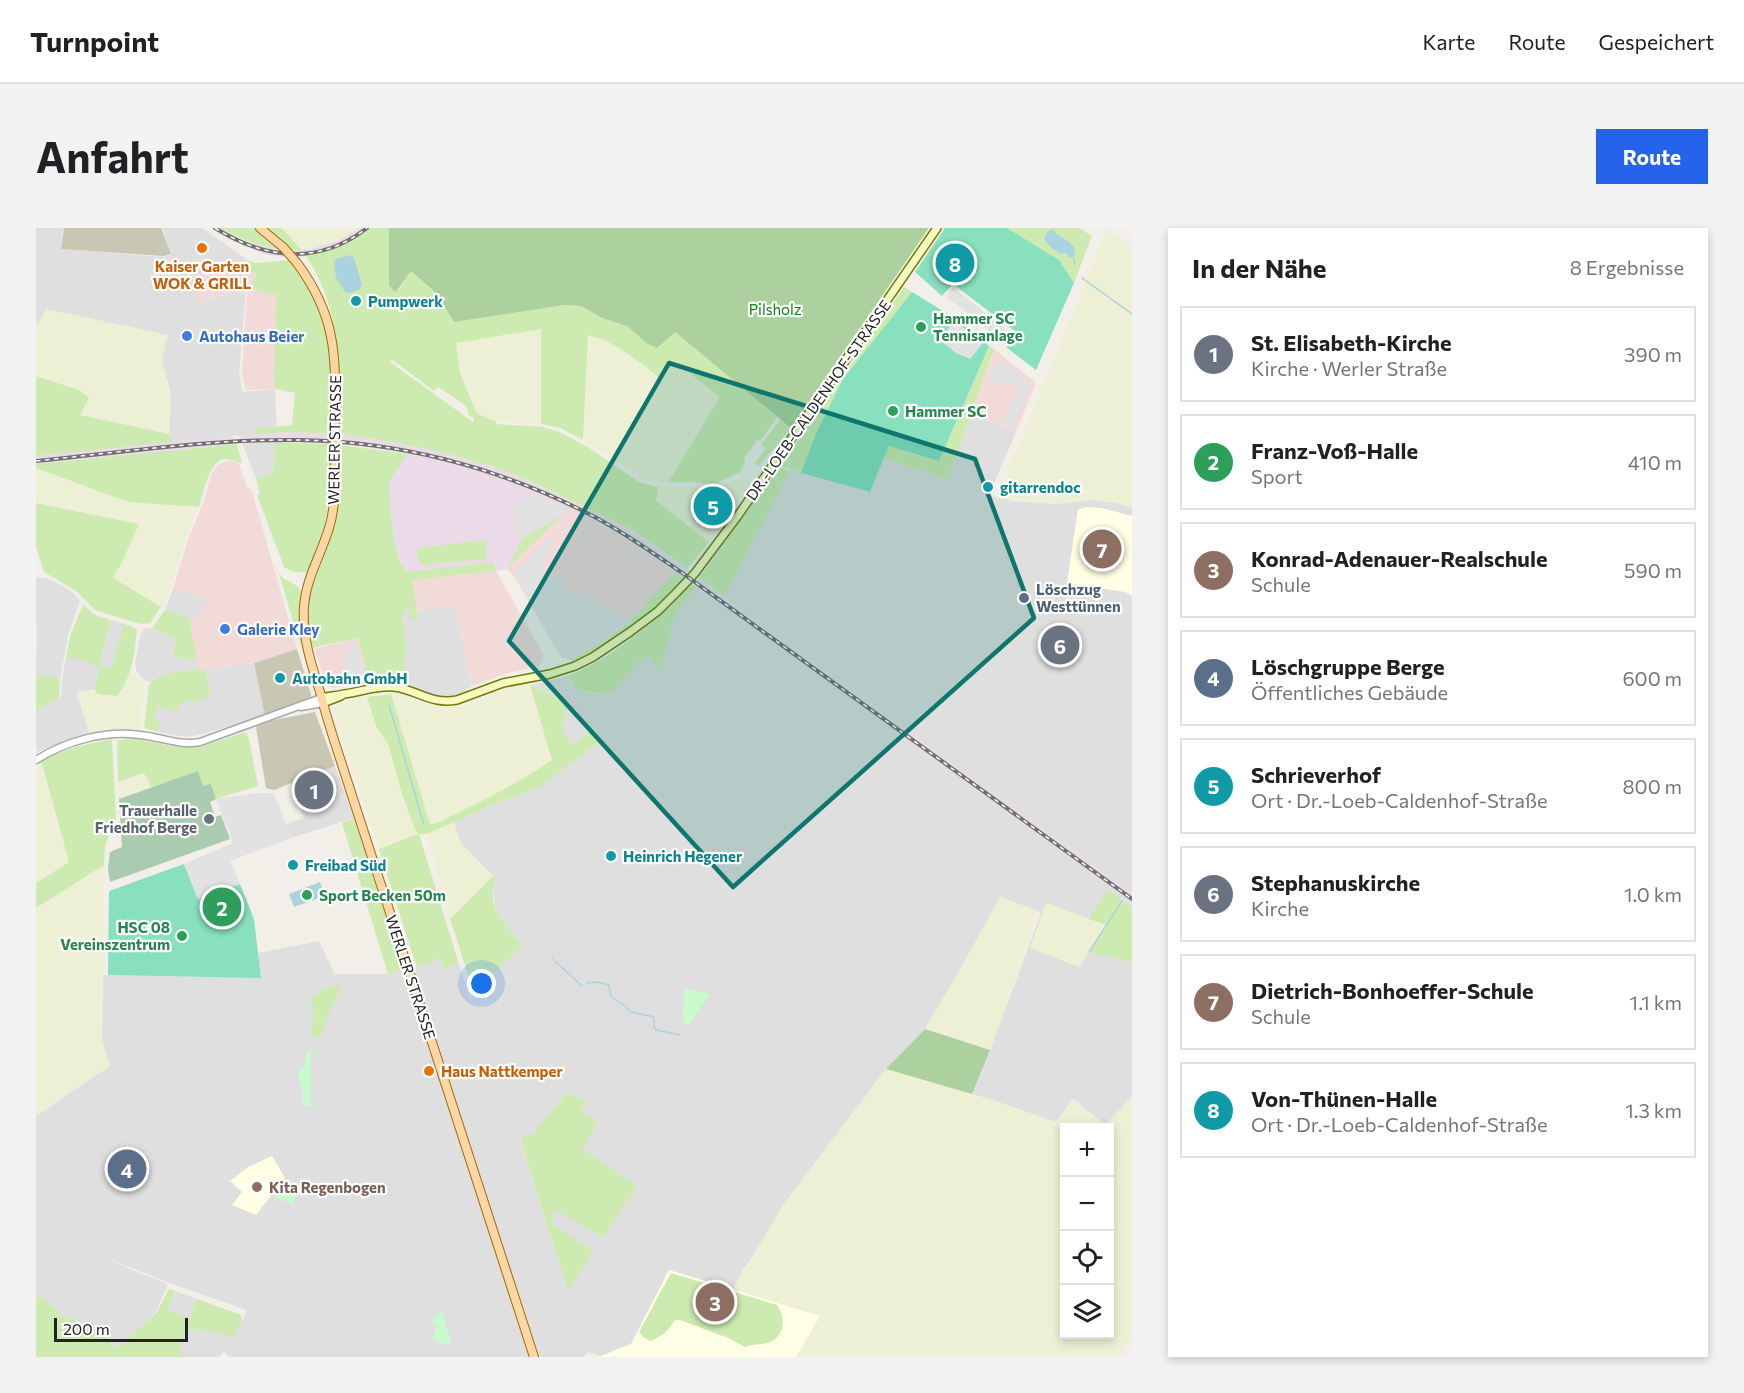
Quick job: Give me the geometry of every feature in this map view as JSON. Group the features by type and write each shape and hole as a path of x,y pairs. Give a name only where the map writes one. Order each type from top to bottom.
{"main road":[{"name":"WERLER STRASSE","path":"260,228 284,248 316,292 332,336 335,357 334,502 327,534 310,576 304,606 304,640 534,1357"},
{"name":"DR.-LOEB-CALDENHOF-STRASSE","path":"322,700 331,695 388,687 405,689 432,700 457,700 503,682 550,674 575,666 611,645 645,621 687,582 715,546 937,228"}],"street":[{"path":"36,760 76,742 115,734 141,735 179,743 200,742 322,700"}],"highlighted area":[{"path":"669,363 975,459 1034,618 733,887 509,641"}],"shaded area":[{"path":"36,228 63,228 61,249 164,257 171,255 162,228 202,228 248,260 243,264 239,261 199,303 246,288 239,376 243,392 275,389 277,433 273,474 256,479 239,435 172,442 169,434 170,390 162,361 168,336 36,323"},
{"path":"64,228 161,228 171,254 164,256 61,249"},
{"path":"213,228 221,228 254,244 280,250 285,257 258,252"},
{"path":"281,228 359,228 339,240 302,250"},
{"path":"359,228 371,228 339,247 320,253 298,256 293,250 314,248 339,240"},
{"path":"1107,229 1132,247 1132,508 1116,503 1091,500 1054,504 997,498"},
{"path":"239,261 257,276 250,288 276,295 275,389 246,390 242,374 246,288 199,303 191,276"},
{"path":"953,287 1013,335 1006,344 946,296"},
{"path":"47,309 168,335 162,361 171,402 169,434 80,415 89,398 79,390 36,376 36,323"},
{"path":"953,320 983,343 970,359 956,353 941,341"},
{"path":"542,329 541,424 496,421 476,412 460,373 456,342"},
{"path":"588,335 602,338 623,349 657,376 677,362 720,397 668,483 649,482 583,440"},
{"path":"994,349 1036,383 1016,432 971,414"},
{"path":"998,360 1009,364 1031,384 1013,429 1001,424 1020,387 1005,381 1003,385 998,383 997,385 989,381"},
{"path":"971,414 1016,432 989,495 1014,501 1054,504 1091,500 1116,503 1132,508 1132,1097 1107,1123 1103,1123 1073,1099 1056,1122 972,1094 1041,913 1000,897 925,1029 886,1069 744,1268 733,1289 669,1271 631,1344 601,1356 587,1352 584,1357 232,1357 224,1351 219,1357 187,1357 179,1354 186,1329 204,1330 233,1337 247,1310 169,1283 105,1257 168,1284 157,1310 115,1349 106,1334 98,1327 60,1315 44,1299 36,1296 36,1116 110,1066 102,1040 103,975 261,978 258,953 319,941 335,974 388,974 417,968 439,958 445,969 458,961 470,997 522,944 501,921 495,906 493,887 496,879 459,842 454,822 497,803 537,790 574,745 563,731 566,700 530,685 568,676 571,683 592,694 612,692 642,657 651,656 660,670 676,613 683,602 696,587 695,584 699,578 723,596 790,470 870,492 884,459 948,479","holes":["568,1092 586,1103 581,1111 582,1149 554,1208 552,1224 568,1290 520,1139 533,1135"]},
{"path":"294,432 332,434 332,444 291,442 242,444 239,435"},
{"path":"339,434 435,451 492,466 530,481 630,529 688,568 685,580 643,550 570,508 507,569 496,571 493,562 407,573 399,561 395,544 389,482 408,454 337,444"},
{"path":"231,435 237,444 36,464 36,456"},
{"path":"231,460 239,464 247,487 252,491 297,649 254,663 205,670 196,669 197,659 189,618 200,618 207,599 173,589 211,475 218,465"},
{"path":"36,468 128,502 199,507 191,524 167,598 161,607 113,578 138,524 36,503"},
{"path":"746,477 751,482 709,542 656,501 658,487 719,487"},
{"path":"531,494 562,506 565,510 560,516 522,539 516,533 513,505"},
{"path":"570,507 643,550 675,573 628,623 571,660 562,658 514,576 507,569"},
{"path":"1102,508 1132,516 1132,595 1067,583 1078,509"},
{"path":"549,539 554,542 539,566 567,583 564,589 577,597 580,592 628,623 571,660 562,658 514,575"},
{"path":"496,571 543,654 542,661 539,666 508,673 472,686 454,606 417,611 411,580"},
{"path":"36,577 55,582 74,593 80,601 68,635 60,679 36,674"},
{"path":"699,578 1132,893 1132,901 695,584"},
{"path":"173,589 208,599 200,618 189,618 165,610"},
{"path":"454,606 472,686 461,693 438,697 402,685 406,650 402,611 408,608 412,620 418,619 417,611"},
{"path":"111,620 124,624 111,669 99,665"},
{"path":"146,628 152,628 177,640 172,657 197,659 196,669 168,674 151,682 144,680 137,672 135,663 141,633"},
{"path":"358,638 369,681 330,687 327,685 314,649"},
{"path":"350,641 357,643 367,681 362,675 358,677 356,674 350,678 344,655 352,646"},
{"path":"297,649 311,694 310,699 265,716 254,663"},
{"path":"66,658 81,658 99,669 94,689 77,693 89,733 38,752 36,748 36,711 61,697"},
{"path":"254,663 265,716 187,737 158,732 161,723 153,718 160,706 172,709 183,701 194,701 211,694 205,670"},
{"path":"129,671 144,685 139,729 111,729 89,733 77,693 94,689 98,694 120,689 126,683"},
{"path":"518,685 530,685 552,760 494,795 437,823 429,824 391,694 402,695 433,707 453,707 472,704"},
{"path":"367,697 376,726 388,744 402,794 418,834 379,849 333,709 343,703"},
{"path":"315,712 335,766 274,790 266,788 256,727 269,721"},
{"path":"41,760 69,862 36,883 36,764"},
{"path":"335,766 354,818 291,838 286,824 304,818 292,783"},
{"path":"198,771 203,786 211,784 216,799 210,802 215,817 221,815 230,839 110,882 108,868 110,852 122,847 119,799"},
{"path":"144,773 152,788 119,799 118,782"},
{"path":"274,793 291,838 230,861 240,884 198,899 184,864 233,843 216,799"},
{"path":"454,822 460,842 493,876 450,919 427,834"},
{"path":"104,865 102,1040 110,1066 36,1115 36,908"},
{"path":"1000,897 1036,910 1033,918 1036,920 990,1050 925,1029"},
{"path":"1046,903 1107,925 1079,967 1030,948"},
{"path":"886,1069 993,1100 1056,1122 1073,1099 1103,1123 1060,1123 1060,1339 1114,1339 1114,1123 1108,1123 1132,1097 1132,1337 1116,1357 796,1357 820,1316 733,1289 785,1202"},
{"name":"Kita Regenbogen","path":"272,1156 285,1178 256,1215 232,1205 242,1192 230,1181 248,1167"},
{"path":"669,1270 821,1316 796,1357 602,1357 631,1344"},
{"path":"175,1291 197,1299 190,1319 167,1310"}],"green space":[{"path":"221,228 281,228 302,250 260,245"},
{"path":"371,228 389,228 389,286 397,292 411,271 435,292 454,322 565,305 581,306 602,318 627,326 646,343 675,332 778,416 743,460 746,461 740,472 715,484 668,483 720,397 677,363 658,377 617,347 588,335 583,440 560,428 541,424 541,329 456,343 460,373 476,412 496,421 496,424 543,427 560,432 589,448 639,482 658,487 656,501 709,542 688,568 631,529 530,481 492,466 394,442 339,434 338,363 332,319 326,297 305,254 331,249","holes":["391,359 434,391 438,387 466,406 469,415 474,418 473,422 390,362"]},
{"name":"Pilsholz","path":"389,228 929,228 791,428 675,332 657,348 646,343 627,326 602,318 581,306 565,305 454,322 435,292 411,271 396,292 389,286"},
{"path":"945,228 1007,228 1059,260 1074,283 1036,370 1006,347 1016,332 953,284 942,296 915,272"},
{"path":"1007,228 1079,228 1092,236 1074,283 1059,260"},
{"path":"248,260 256,263 290,260 317,304 323,319 330,352 332,434 294,432 253,434 255,429 292,425 295,393 275,389 276,295 249,288 257,276 243,264"},
{"path":"904,287 912,292 843,379 817,431 801,473 781,466"},
{"name":"Hammer SC","path":"912,292 956,319 989,346 939,461 889,446 870,492 801,473 817,431 843,379"},
{"path":"989,346 994,349 948,479 884,459 889,446 939,461"},
{"path":"36,376 79,390 89,398 80,415 169,434 172,442 36,456"},
{"path":"781,418 791,428 759,466 755,463 766,448 761,445"},
{"path":"276,442 332,444 408,454 389,482 395,544 399,561 407,572 493,562 496,571 412,580 418,619 411,620 408,608 402,611 406,650 402,685 369,681 358,638 312,648 308,607 315,574 332,529 336,449 331,449 329,498 324,527 307,573 291,571 284,567 257,495 260,494 256,479 273,474"},
{"path":"237,444 242,464 231,459 216,463 207,479 199,507 128,502 36,468 36,464"},
{"path":"780,467 790,472 724,596 699,578"},
{"path":"36,503 139,524 113,578 161,607 150,623 136,623 95,610 76,591 44,572 36,547"},
{"path":"570,507 507,569 522,539 560,516"},
{"path":"486,540 487,559 422,565 418,559 417,548"},
{"path":"675,573 685,580 636,625 572,663 571,660 628,623"},
{"path":"279,574 301,590 299,613 301,648"},
{"path":"691,583 696,587 676,613 660,671 650,656 642,658 612,692 587,692 576,687 568,676 603,659 619,648 664,610"},
{"path":"83,605 97,616 111,620 99,665 111,668 124,624 137,630 130,671 118,696 98,694 94,689 99,669 95,666 80,659 66,658 70,636"},
{"path":"165,610 189,618 197,659 172,657 177,640 152,628"},
{"path":"196,669 205,670 211,693 197,703 183,701 176,711 172,709 170,712 160,706 153,718 161,723 158,732 144,728 149,685 158,677"},
{"path":"36,674 60,679 59,698 36,711"},
{"path":"530,685 566,700 563,731 574,745 588,732 600,741 536,790 497,803 427,834 419,834 458,961 445,970 439,958 417,968 379,849 418,834 402,794 388,744 376,726 367,697 391,694 430,824 437,823 496,794 552,760"},
{"path":"246,732 258,786 216,799 211,784 203,787 198,771 152,788 144,773 118,782 117,740 129,737 189,747"},
{"path":"112,739 116,817 105,846 104,865 36,908 36,883 69,862 41,760 75,747"},
{"path":"354,818 404,971 388,974 342,823"},
{"name":"HSC 08 Vereinszentrum","path":"184,864 198,899 240,884 254,919 261,978 108,975 109,891"},
{"path":"493,876 496,879 493,889 495,907 504,923 522,945 474,993 450,919"},
{"path":"1108,890 1132,908 1132,962 1089,952 1107,925 1089,919"},
{"path":"341,986 319,1038 310,1035 314,1017 311,999 326,987"},
{"path":"684,988 710,994 688,1026 683,1022"},
{"path":"925,1029 990,1050 972,1094 886,1069"},
{"path":"313,1048 310,1058 311,1107 303,1105 303,1089 298,1072 305,1065 307,1052"},
{"path":"568,1092 586,1103 581,1111 597,1122 582,1149 637,1186 603,1237 554,1209 552,1224 593,1252 568,1291 520,1138 533,1134"},
{"path":"288,1180 304,1185 292,1204 274,1197"},
{"path":"671,1273 777,1305 783,1320 779,1335 770,1342 745,1347 728,1338 675,1320 667,1331 658,1337 650,1341 643,1337 639,1332"},
{"path":"169,1289 175,1291 168,1310 190,1318 197,1299 241,1315 242,1321 233,1337 204,1330 186,1329 179,1354 187,1357 36,1357 36,1296 44,1299 60,1315 98,1327 106,1334 115,1349 153,1316"},
{"path":"442,1312 451,1346 432,1339 437,1326 432,1324 438,1313"}],"water":[{"path":"1051,230 1073,246 1075,254 1073,257 1069,257 1065,252 1059,253 1044,239"},
{"path":"350,255 354,257 362,285 359,290 349,293 345,292 336,278 334,263 336,259"},
{"name":"Sport Becken 50m","path":"320,882 325,896 294,907 289,894"}],"waterway":[{"path":"1052,228 1055,234"},
{"path":"1073,257 1075,264"},
{"path":"1082,278 1132,314"},
{"path":"389,705 424,825"},
{"path":"1089,952 1122,901"},
{"path":"555,961 582,985"},
{"path":"587,983 597,982 609,985 613,998 631,1012 654,1017 656,1030 680,1035"}],"railway":[{"path":"215,228 253,246 272,252 291,254 311,253 330,248 367,228"},
{"path":"36,461 167,447 298,440 372,445 409,451 482,470 517,482 598,519 658,556 1132,899"}],"place":[{"name":"Kaiser Garten WOK & GRILL","path":"202,248"},
{"name":"Von-Thünen-Halle","path":"955,263"},
{"name":"Pumpwerk","path":"356,301"},
{"name":"Hammer SC Tennisanlage","path":"921,327"},
{"name":"Autohaus Beier","path":"187,336"},
{"name":"Hammer SC","path":"893,411"},
{"name":"gitarrendoc","path":"988,487"},
{"name":"Schrieverhof","path":"713,506"},
{"name":"Dietrich-Bonhoeffer-Schule","path":"1102,549"},
{"name":"Löschzug Westtünnen","path":"1024,598"},
{"name":"Galerie Kley","path":"225,629"},
{"name":"Stephanuskirche","path":"1060,645"},
{"name":"Autobahn GmbH","path":"280,678"},
{"name":"St. Elisabeth-Kirche","path":"314,790"},
{"name":"Trauerhalle Friedhof Berge","path":"209,819"},
{"name":"Heinrich Hegener","path":"611,856"},
{"name":"Freibad Süd","path":"293,865"},
{"name":"Sport Becken 50m","path":"307,895"},
{"name":"Franz-Voß-Halle","path":"222,907"},
{"name":"HSC 08 Vereinszentrum","path":"182,936"},
{"name":"Haus Nattkemper","path":"429,1071"},
{"name":"Löschgruppe Berge","path":"127,1169"},
{"name":"Kita Regenbogen","path":"257,1187"},
{"name":"Konrad-Adenauer-Realschule","path":"715,1302"}]}
